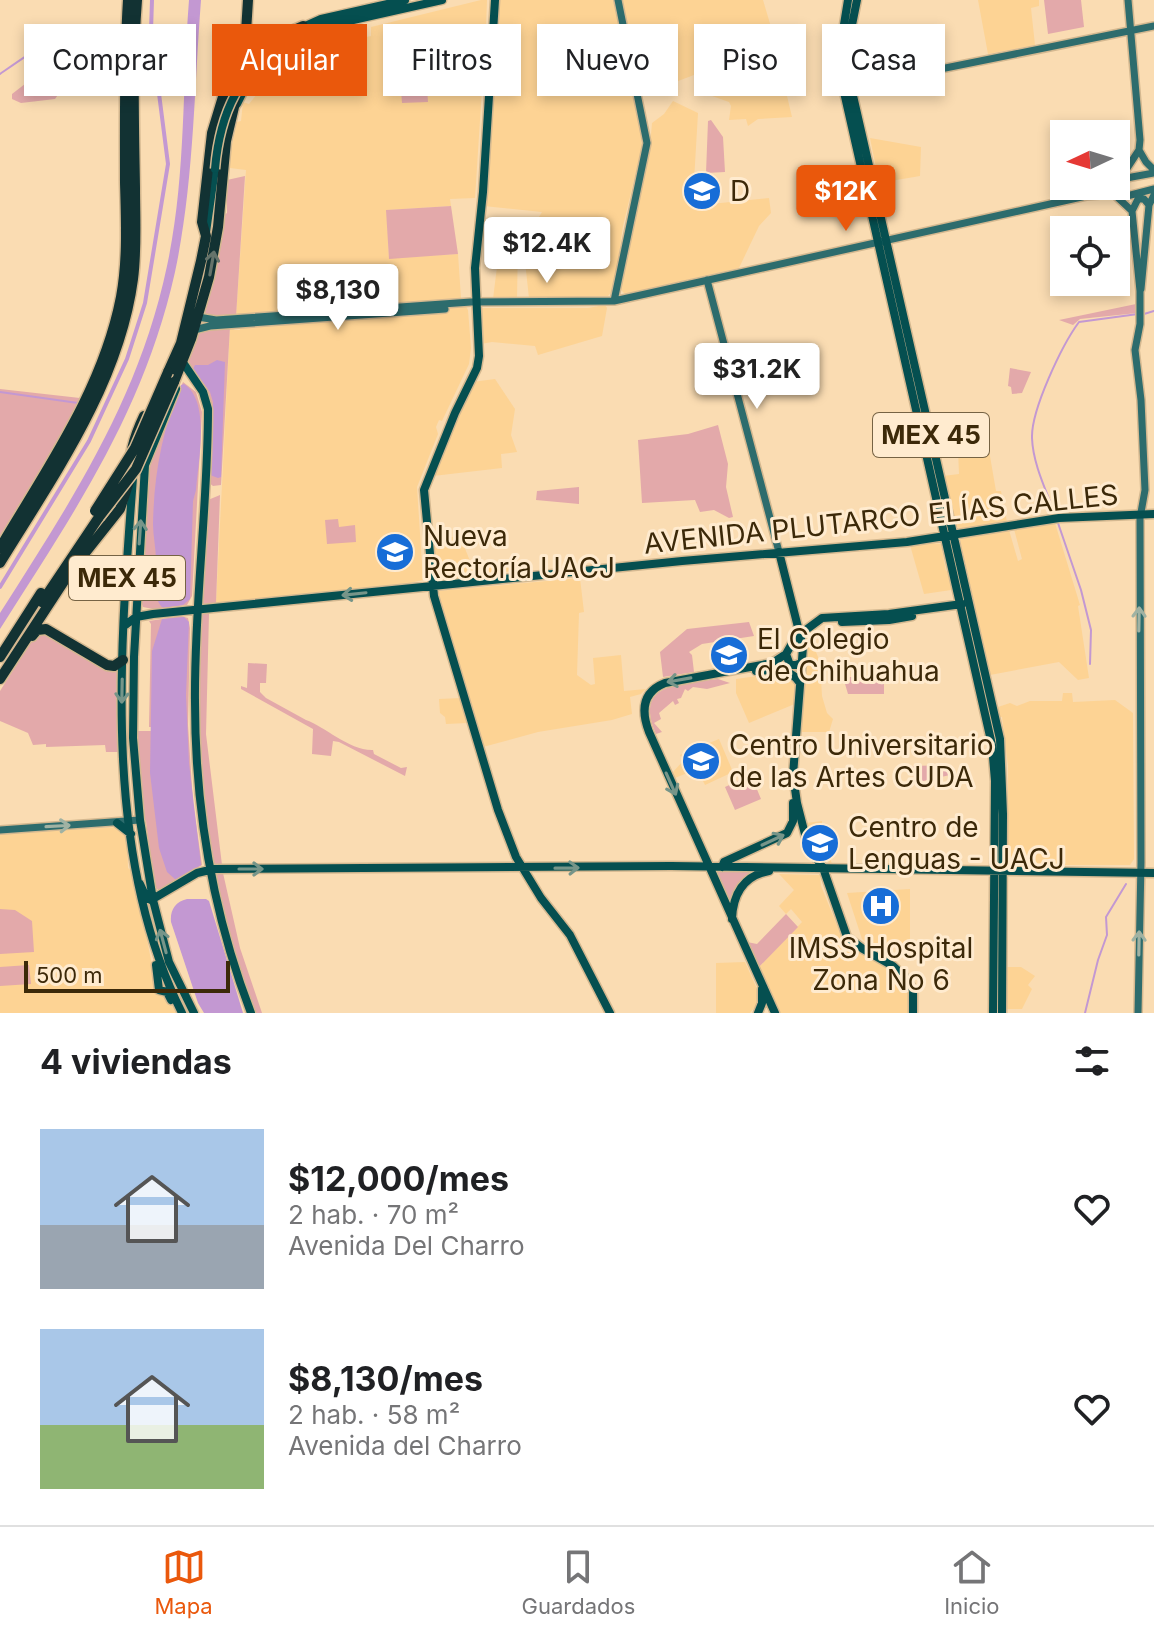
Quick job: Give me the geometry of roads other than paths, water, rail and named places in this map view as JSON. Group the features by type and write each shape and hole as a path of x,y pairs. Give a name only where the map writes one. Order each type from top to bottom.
{"highway":[{"path":"0,548 77,416 103,355 120,300 126,255 125,58 128,0"},
{"path":"0,563 81,429 111,359 128,308 135,256 134,62 137,0"},
{"path":"244,24 245,0"},
{"path":"206,236 202,222 212,133 234,64 245,0"},
{"path":"233,116 236,96"},
{"name":"MEX 45","path":"189,337 198,317 213,257 226,141 233,116"},
{"name":"MEX 45","path":"189,337 189,308 206,236"},
{"path":"132,499 129,454 132,441 189,308"},
{"path":"0,657 97,514 136,469 189,337"},
{"path":"0,679 70,572 120,509 129,482"},
{"path":"0,668 97,514"},
{"path":"0,687 39,629 49,631 107,665 114,666 123,660"}],"main road":[{"name":"MEX 45","path":"309,24 334,15 405,0"},
{"name":"MEX 45","path":"331,24 442,0"},
{"path":"493,0 475,249 474,361 419,492 422,531 432,589 498,810 527,871 570,935 610,1013"},
{"name":"MEX 45","path":"843,24 848,0"},
{"name":"MEX 45","path":"852,24 857,0"},
{"name":"MEX 45","path":"206,236 221,127 234,96"},
{"name":"MEX 45","path":"233,116 241,96"},
{"name":"MEX 45","path":"849,98 883,229 882,241 889,252 921,434 976,632 997,746 999,872 995,891 1002,1013"},
{"name":"MEX 45","path":"849,98 909,359 951,522 949,536 970,646 997,746"},
{"path":"424,495 446,434 477,368 479,356 475,325"},
{"name":"MEX 45","path":"189,337 184,364 174,378 145,465 133,738 140,820 153,900 169,962 194,1013"},
{"name":"MEX 45","path":"181,1013 168,993 159,990 158,960 131,834 123,752 123,660 136,456 189,337"},
{"path":"184,364 203,392 208,409 196,607"},
{"path":"174,378 186,380 196,389 205,410 196,607 195,730 208,870 249,1013"},
{"path":"429,463 422,488 432,589"},
{"name":"AVENIDA PLUTARCO ELÍAS CALLES","path":"196,607 432,589 777,551 949,536 1057,519 1154,514"},
{"path":"951,522 956,529 966,533"},
{"path":"422,531 429,554"},
{"path":"777,551 797,620 798,637"},
{"path":"716,867 787,833 793,821 794,749 804,662 777,551"},
{"path":"126,588 137,594 141,610 153,614"},
{"path":"124,626 136,617 196,607"},
{"path":"797,620 801,623 825,618 963,611"},
{"path":"798,637 823,624 963,611"},
{"path":"963,611 976,632"},
{"path":"775,1013 732,921 716,867 703,855 649,732 643,707 649,695 661,684 772,663 786,654 798,637 816,621"},
{"path":"970,646 977,659 982,660"},
{"path":"786,654 790,665 804,662"},
{"path":"730,672 786,670 800,684"},
{"path":"795,791 808,846 823,868 850,940 893,966 907,979 913,990 913,1013"},
{"path":"117,823 131,834"},
{"path":"140,884 146,897 153,900 208,870 527,871 716,867 1154,873"},
{"path":"828,888 829,874 834,868"},
{"path":"732,921 734,901 739,890 757,874 818,872 828,888"},
{"path":"974,872 988,878 995,891"},
{"name":"MEX 45","path":"998,923 1003,885 999,872"},
{"path":"1003,885 1014,872"},
{"name":"MEX 45","path":"993,1013 998,942"},
{"path":"758,1013 763,999 762,984"}],"street":[{"path":"614,301 647,143 618,0"},
{"path":"1128,0 1140,120 1139,150 1130,165"},
{"path":"945,68 1154,26"},
{"path":"1130,177 1154,171 1139,150"},
{"path":"1132,162 1138,167 1146,162"},
{"path":"1130,194 1154,192"},
{"path":"1140,291 1149,205 1154,192"},
{"path":"1138,1013 1136,736 1139,715 1140,515 1145,490 1141,400 1135,350 1140,291 1132,211 1138,199 1144,199 1149,205"},
{"path":"189,337 210,326 474,304 577,304 627,299 1068,200"},
{"path":"1122,200 1132,211"},
{"path":"883,229 897,237"},
{"path":"889,252 897,237"},
{"path":"1136,246 1146,244"},
{"path":"707,280 777,551"},
{"path":"617,289 627,299"},
{"path":"198,317 216,320 453,306"},
{"path":"921,434 927,434 931,439"},
{"path":"0,830 140,820"}],"waterway":[{"path":"0,587 89,441 127,359 145,303 168,164 151,31 152,0"},
{"path":"0,74 24,57"},
{"path":"1144,314 1154,311"},
{"path":"1056,517 1038,468 1032,438 1037,411 1049,378 1079,322 1138,314"},
{"path":"0,392 78,403"},
{"path":"1058,523 1091,630 1090,664"},
{"path":"1085,1013 1107,935 1106,917 1126,884"}],"place":[{"name":"D","path":"702,191"},
{"name":"Nueva Rectoría UACJ","path":"395,552"},
{"name":"El Colegio de Chihuahua","path":"729,655"},
{"name":"Centro Universitario de las Artes CUDA","path":"701,761"},
{"name":"Centro de Lenguas - UACJ","path":"820,843"},
{"name":"IMSS Hospital Zona No 6","path":"881,906"}]}
